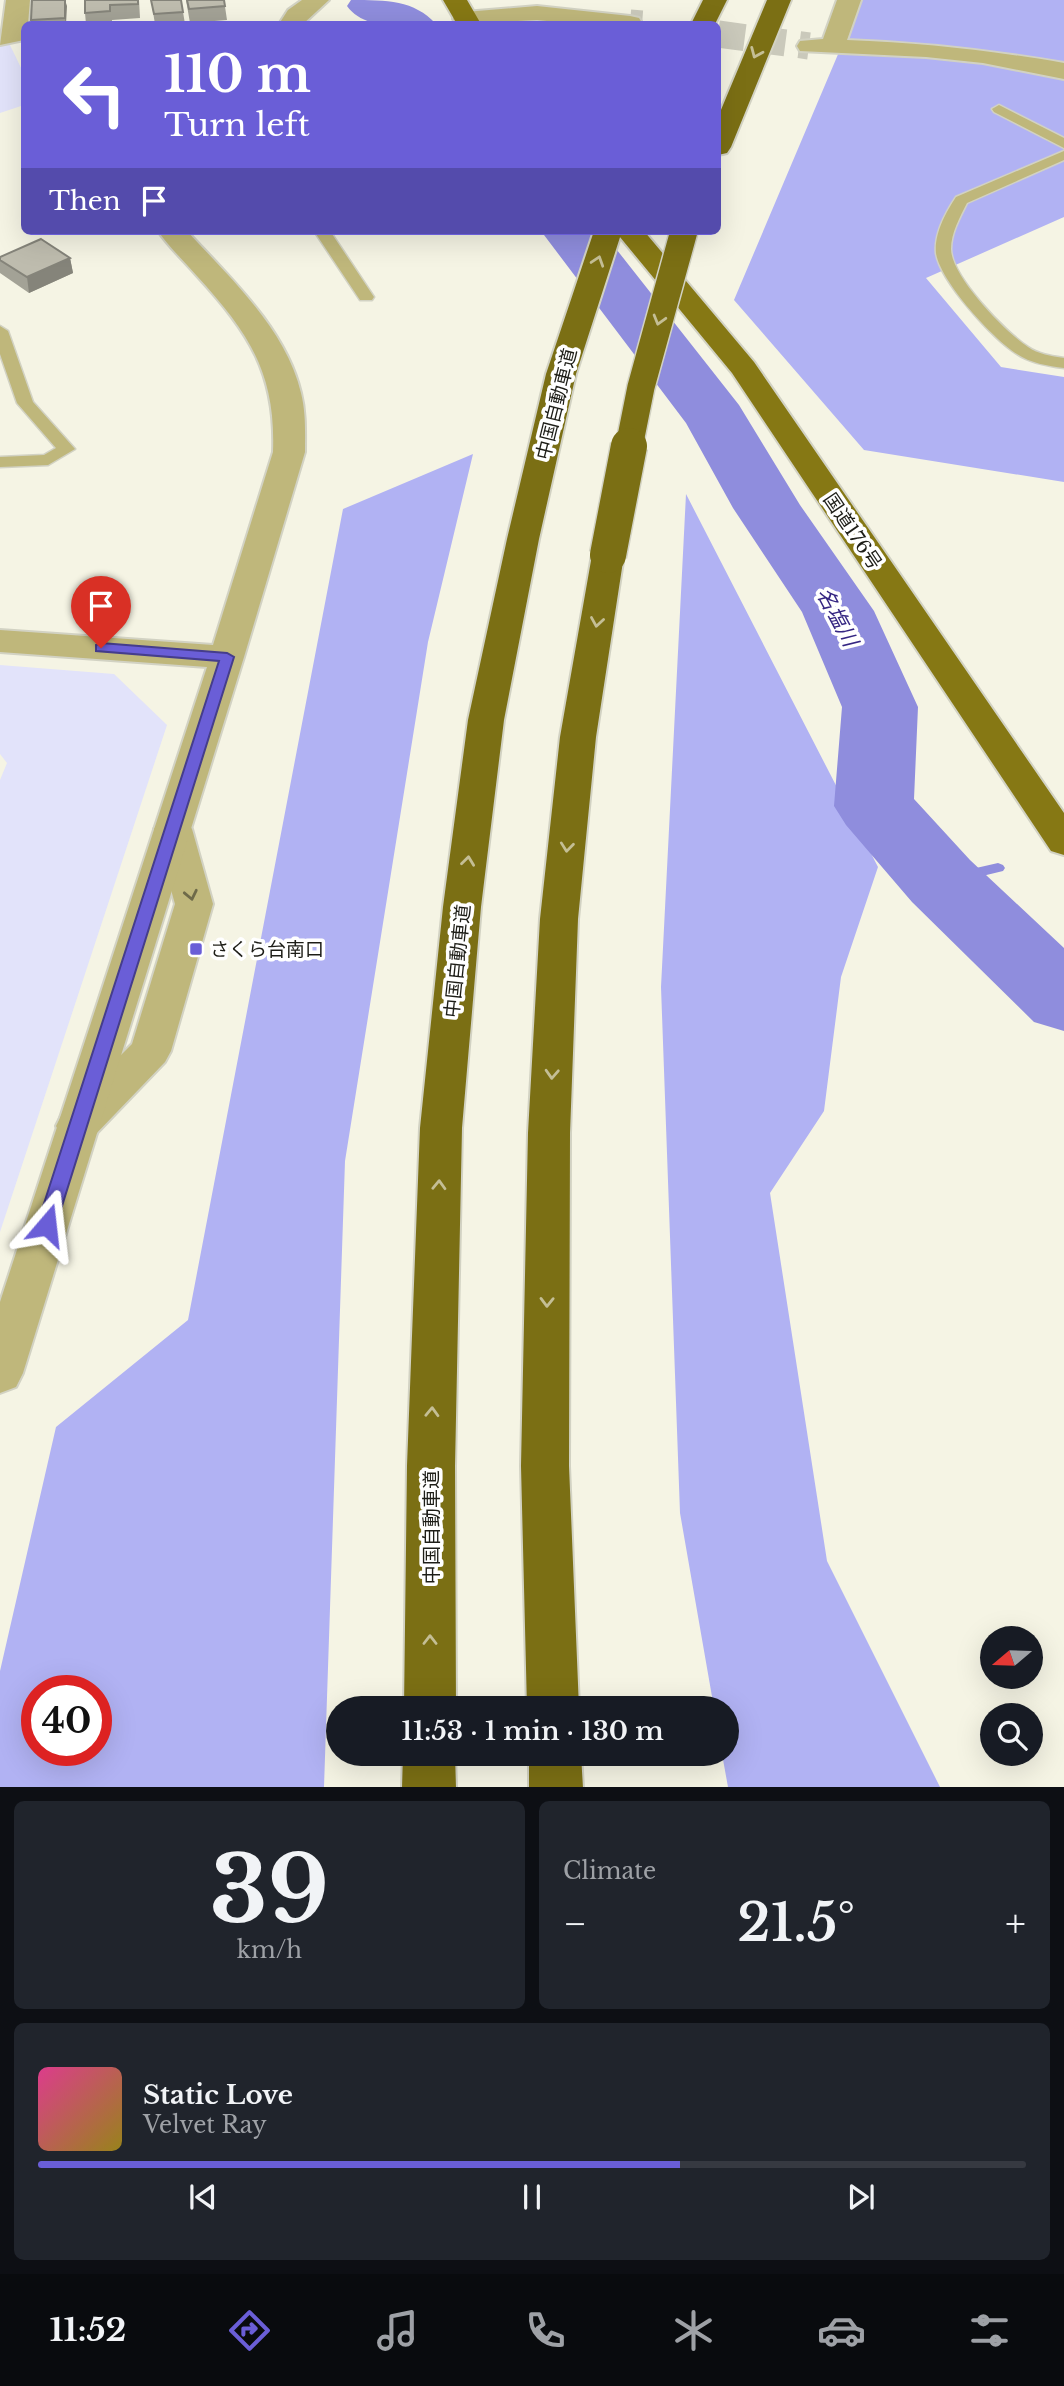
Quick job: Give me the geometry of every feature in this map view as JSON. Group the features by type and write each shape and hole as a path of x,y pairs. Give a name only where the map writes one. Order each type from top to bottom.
{"highway":[{"path":"704,21 715,0"},
{"path":"721,139 779,0"},
{"name":"中国自動車道","path":"430,1696 431,1465 441,1129 462,907 486,720 523,539 561,374 607,235"},
{"name":"国道176号","path":"632,235 743,368 1064,842"},
{"path":"554,1696 545,1465 549,1133 557,959 578,737 608,555 641,387 683,235"},
{"path":"429,1766 429,1787"},
{"path":"555,1766 556,1787"}],"street":[{"path":"293,21 317,0"},
{"path":"849,0 821,46 926,50 983,56 1064,71"},
{"path":"13,37 23,1"},
{"path":"463,14 537,13 612,21"},
{"path":"0,1373 78,1126 149,1051 194,904 173,829 289,452 290,418 282,383 270,355 255,329 175,235"},
{"path":"0,640 227,657"}],"lane":[{"path":"999,109 1064,144"},
{"path":"1064,155 961,200 945,235 944,256 954,276 1002,334 1024,352 1064,363"},
{"path":"325,235 366,298"},
{"path":"0,331 25,403 66,449 48,460 0,462"}],"shaded area":[{"path":"861,0 1064,0 1064,217 926,278 1001,367 1064,377 1064,482 864,450 734,300"},
{"path":"9,43 21,68 21,106 0,113 0,45"},
{"path":"473,454 428,642 345,1161 324,1787 0,1787 0,1671 56,1427 188,1320 343,509"},
{"path":"686,494 878,867 841,977 824,1111 770,1193 827,1561 940,1787 728,1787 724,1766 739,1766 739,1696 712,1696 680,1513 661,987"},
{"path":"0,665 114,674 167,725 0,1232 0,780 7,763 0,754"}],"building":[{"path":"32,0 65,0 65,18 31,20"},
{"path":"85,0 138,0 138,4 110,5 110,11 85,13"},
{"path":"151,0 181,0 183,12 154,14"},
{"path":"187,0 224,0 225,6 189,9"},
{"path":"41,239 70,258 27,277 0,260 0,257"}],"waterway":[{"name":"名塩川","path":"373,6 400,15 407,21"},
{"name":"名塩川","path":"574,235 716,419 767,508 838,611 880,707 874,806 941,881 1064,999"},
{"path":"941,881 998,868"}],"tunnel":[{"path":"721,34 809,46"}],"place":[{"name":"さくら台南口","path":"196,949"}],"route":[{"path":"47,1225 227,657 101,648"}]}
